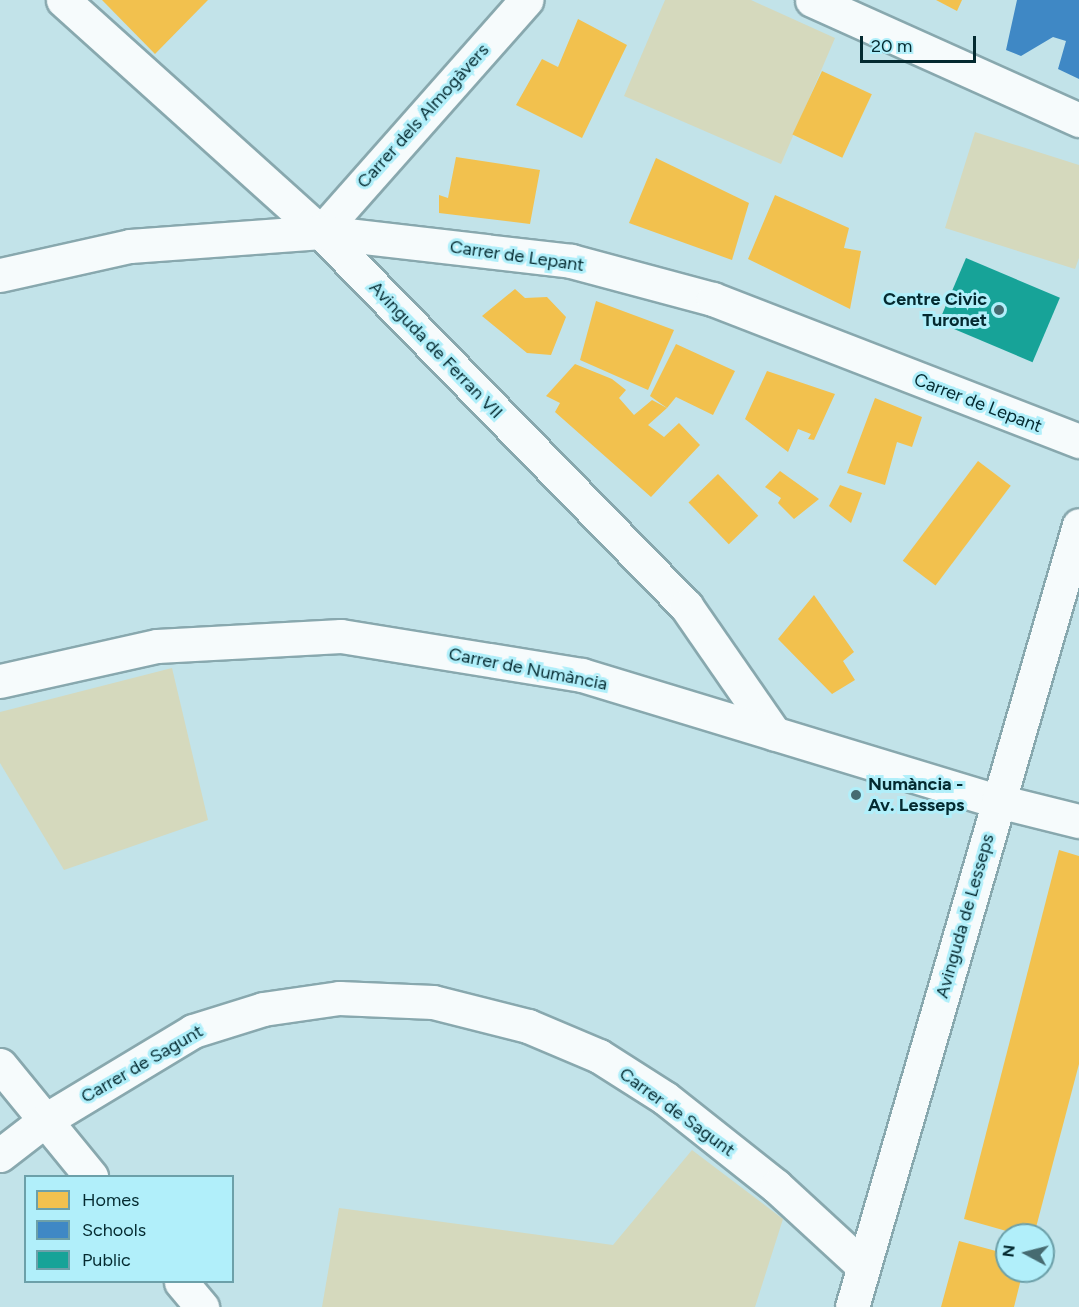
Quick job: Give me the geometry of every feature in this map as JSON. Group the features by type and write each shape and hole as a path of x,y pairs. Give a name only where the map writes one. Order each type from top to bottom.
{"street":[{"name":"Avinguda de Ferran VII","path":"63,0 321,232 686,606 774,733"},
{"name":"Carrer dels Almogàvers","path":"321,232 526,0"},
{"path":"812,0 1079,120"},
{"name":"Carrer de Lepant","path":"0,275 130,246 321,232 571,261 713,299 1079,441"},
{"name":"Avinguda de Lesseps","path":"852,1307 1079,525"},
{"name":"Carrer de Numància","path":"0,681 157,646 341,636 582,675 998,801 1079,821"},
{"name":"Carrer de Sagunt","path":"0,1155 44,1121 193,1031 263,1009 339,998 432,1002 528,1026 599,1056 701,1127 776,1186 863,1266"},
{"path":"0,1065 44,1121 91,1175"},
{"path":"183,1283 202,1307"}],"green space":[{"path":"665,0 751,0 835,38 781,164 624,96"},
{"path":"975,132 1079,165 1079,258 1075,269 945,228"},
{"path":"172,668 208,820 64,870 0,763 0,712"},
{"path":"692,1150 783,1219 755,1307 322,1307 339,1208 613,1245"}],"building: Homes":[{"path":"102,0 208,0 155,54"},
{"path":"936,0 962,0 957,11"},
{"path":"578,19 627,45 582,138 516,105 542,59 558,67"},
{"path":"822,71 872,94 842,158 792,134"},
{"path":"456,157 540,170 530,224 439,213 439,195 448,198"},
{"path":"656,158 749,203 732,260 629,223"},
{"path":"775,195 849,228 844,248 861,251 850,309 748,259"},
{"path":"515,289 525,298 547,297 566,317 551,355 527,353 482,316"},
{"path":"596,301 674,330 648,390 580,360"},
{"path":"676,344 735,371 713,415 676,397 667,408 650,396"},
{"path":"575,364 612,379 626,390 619,398 634,415 652,400 667,408 648,425 664,437 679,423 700,445 651,497 555,412 560,403 546,396"},
{"path":"767,371 835,394 814,440 808,439 811,434 798,429 788,452 745,419"},
{"path":"875,398 922,417 912,447 897,442 885,485 847,473"},
{"path":"978,461 1011,486 936,586 903,561"},
{"path":"780,471 819,499 794,519 778,503 781,498 765,487"},
{"path":"718,474 758,516 729,544 689,502"},
{"path":"840,485 862,493 851,523 829,506"},
{"path":"814,595 854,652 843,661 855,680 832,694 778,639"},
{"path":"1059,850 1079,856 1079,1064 1037,1223 995,1223 995,1228 964,1219"},
{"path":"959,1241 995,1251 995,1283 1020,1283 1014,1307 941,1307"}],"building: Schools":[{"path":"1017,0 1079,0 1079,79 1058,69 1066,41 1053,37 1021,56 1006,50"}],"building: Public":[{"name":"Centre Civic Turonet","path":"966,258 1060,298 1033,362 939,322"}],"place":[{"name":"Centre Civic Turonet","path":"999,310"},
{"name":"Numància - Av. Lesseps","path":"856,795"}]}
